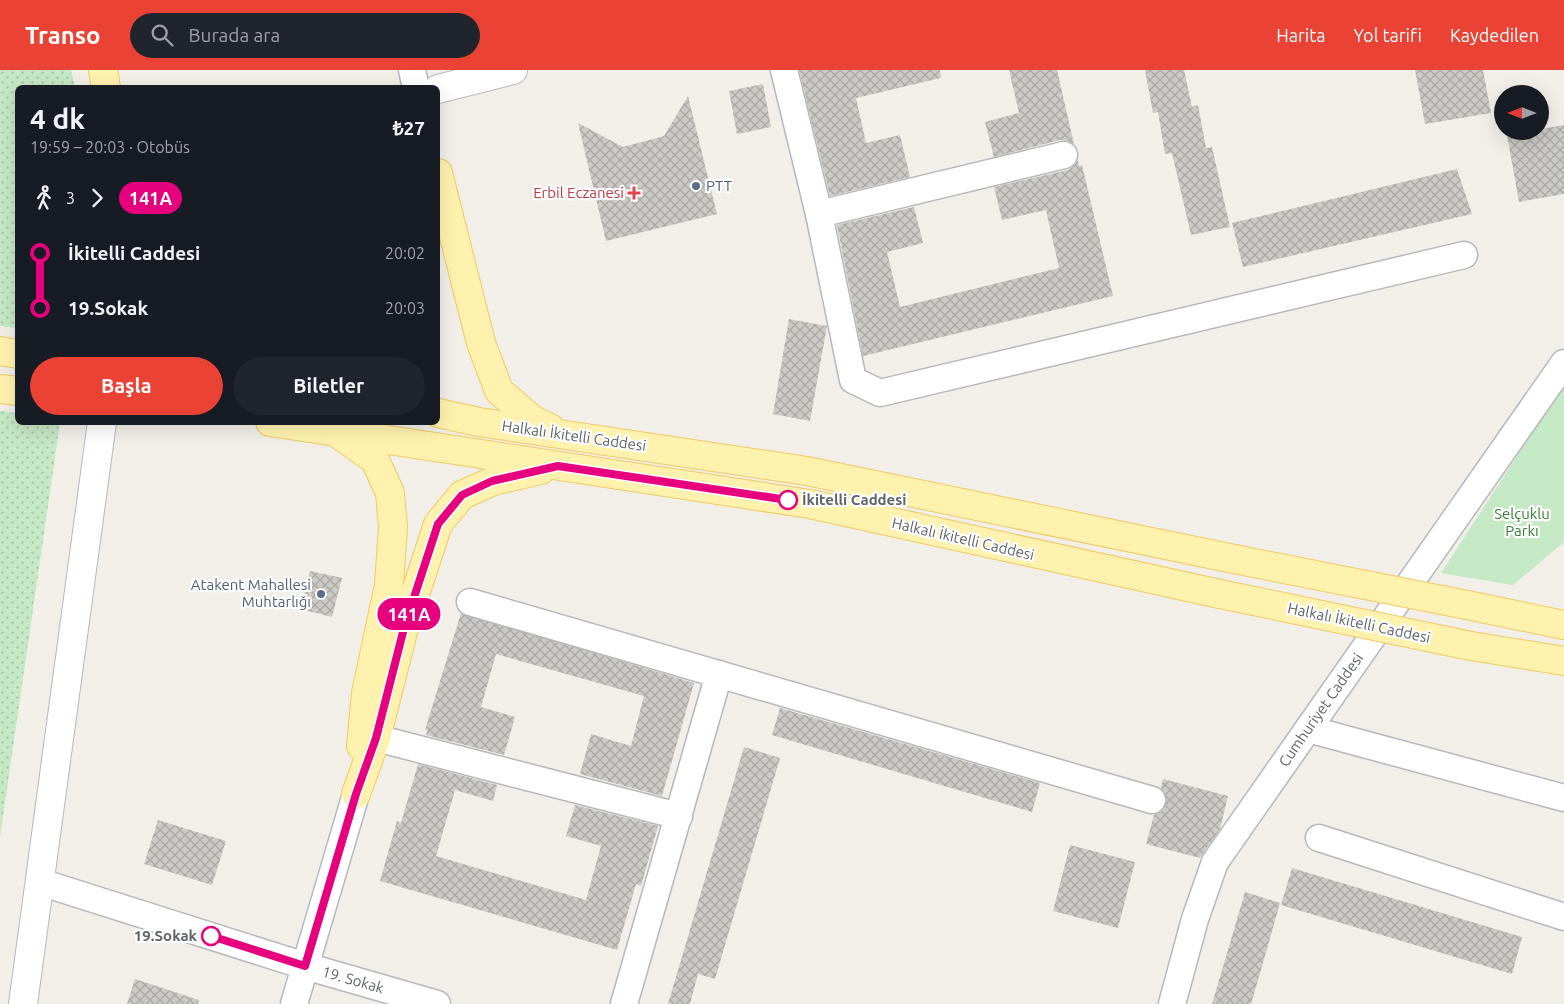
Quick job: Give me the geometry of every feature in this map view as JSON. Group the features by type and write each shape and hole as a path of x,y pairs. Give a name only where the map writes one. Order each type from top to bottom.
{"main road":[{"path":"102,70 105,85"},
{"path":"440,182 480,343 499,391 533,420 566,434"},
{"path":"0,389 15,392"},
{"name":"Halkalı İkitelli Caddesi","path":"440,413 808,471 1564,625"},
{"name":"Halkalı İkitelli Caddesi","path":"291,425 810,504 1220,594 1471,646 1564,661"},
{"path":"334,431 375,460 390,493 392,527 389,585 366,693 356,794"},
{"path":"356,794 376,738 404,628 438,524 462,495 492,481 558,466"}],"street":[{"path":"412,70 415,85"},
{"path":"440,88 513,70"},
{"path":"784,70 819,214 853,380 880,393 1464,255"},
{"path":"819,214 1064,155"},
{"name":"Cumhuriyet Caddesi","path":"1172,1004 1195,919 1215,862 1564,363"},
{"path":"24,1004 102,425"},
{"path":"470,602 1152,800"},
{"path":"624,1004 719,674"},
{"path":"1308,729 1564,798"},
{"path":"376,738 679,816"},
{"path":"294,1004 356,794"},
{"path":"1320,838 1564,917"},
{"name":"19. Sokak","path":"40,882 305,966 437,1004"}],"green space":[{"path":"0,70 71,70 75,85 15,85 15,328 0,326"},
{"name":"Selçuklu Parkı","path":"1564,384 1564,542 1513,585 1441,573"},
{"path":"0,411 15,413 15,425 60,425 0,837"}],"building":[{"path":"799,70 940,70 941,78 856,98 866,143 900,135 910,177 830,196"},
{"path":"1009,70 1057,70 1074,144 1060,140 994,157 985,122 1019,113"},
{"path":"1145,70 1184,70 1192,107 1198,105 1206,148 1212,147 1230,227 1191,235 1172,153 1165,154 1158,112 1153,113"},
{"path":"1415,70 1483,70 1491,113 1425,124"},
{"path":"763,84 771,127 737,134 729,91"},
{"path":"688,96 717,214 606,241 578,123 623,147 664,136"},
{"path":"1564,125 1564,194 1519,202 1508,140 1549,140 1549,128"},
{"path":"1078,160 1079,166 1082,165 1113,296 863,356 837,225 914,207 923,243 887,252 900,307 1059,268 1046,210 1002,220 994,187 1068,170"},
{"path":"1457,169 1472,214 1243,267 1232,223"},
{"path":"789,319 827,326 810,421 773,414"},
{"name":"Atakent Mahallesi Muhtarlığı","path":"310,571 342,578 332,617 300,609"},
{"path":"461,613 694,683 662,796 580,774 591,734 631,746 644,696 496,654 481,707 515,717 504,755 426,735 427,730 425,730"},
{"path":"780,708 1040,783 1032,812 772,735"},
{"path":"744,747 780,758 715,979 698,974 690,1004 668,1004"},
{"path":"418,764 497,785 493,801 455,790 436,856 586,900 601,846 566,836 575,805 658,826 641,886 636,884 617,950 380,881 397,821 401,823"},
{"path":"1163,779 1228,796 1220,829 1200,858 1146,844 1154,815 1162,811 1166,804 1166,796 1161,788"},
{"path":"158,820 226,841 212,885 144,864"},
{"path":"1070,845 1135,862 1118,928 1053,911"},
{"path":"1292,868 1522,937 1512,974 1281,905"},
{"path":"1245,892 1280,903 1259,977 1251,1004 1212,1004"},
{"path":"135,979 199,1000 198,1004 127,1004"}],"bus line":[{"name":"141A","path":"211,936 305,966 356,794 376,738 404,628 438,524 462,495 492,481 558,466 665,480 788,500"}],"place":[{"name":"PTT","path":"696,186"},
{"name":"Erbil Eczanesi","path":"634,193"},
{"name":"İkitelli Caddesi","path":"788,500"},
{"name":"Atakent Mahallesi Muhtarlığı","path":"321,594"},
{"name":"19.Sokak","path":"211,936"}]}
